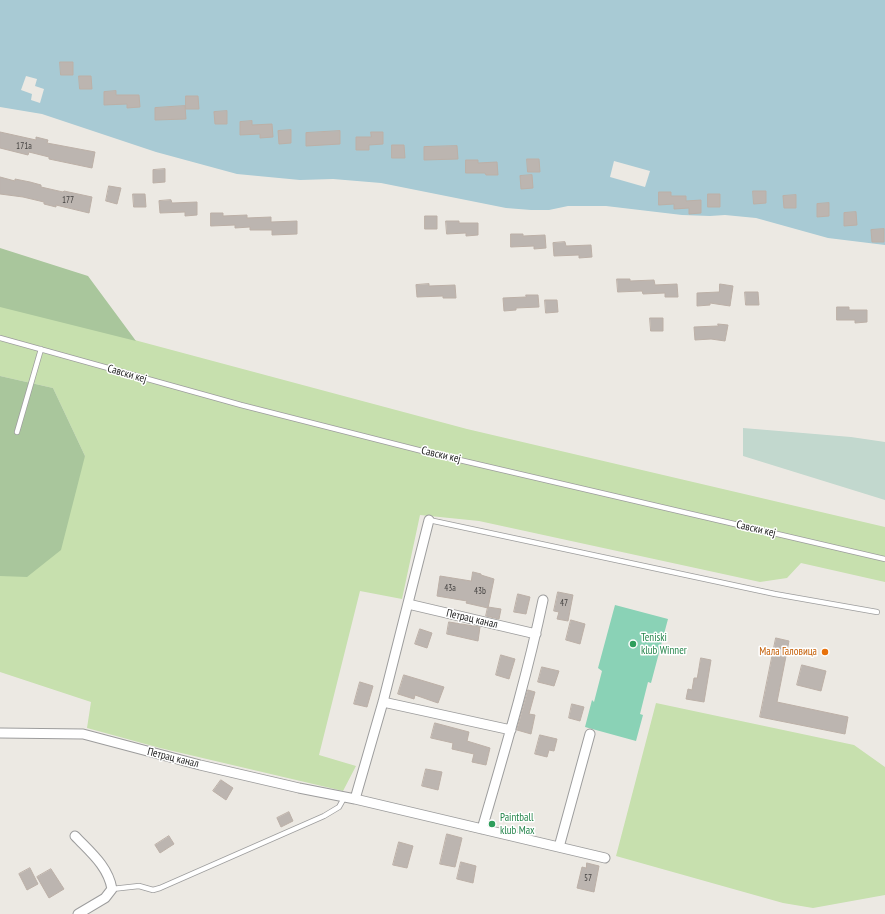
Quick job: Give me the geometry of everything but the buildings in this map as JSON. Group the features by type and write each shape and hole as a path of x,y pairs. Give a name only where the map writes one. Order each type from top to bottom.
{"street":[{"path":"355,799 383,702 429,520"},
{"path":"482,830 511,730 536,634 543,600"},
{"name":"Петрац канал","path":"408,604 536,634"},
{"path":"383,702 511,730"},
{"name":"Петрац канал","path":"0,733 83,734 193,763 344,798 355,799 605,858"},
{"path":"559,847 590,734"},
{"path":"75,836 108,874 112,889 105,898 78,914"}],"lane":[{"name":"Савски кеј","path":"0,338 241,405 438,455 885,559"},
{"path":"16,432 41,349"},
{"path":"429,520 775,594 877,612"},
{"path":"112,889 139,886 153,890 160,888 324,816 339,807 344,798"}],"green space":[{"path":"0,248 88,276 136,341 0,307"},
{"path":"0,304 467,429 885,527 885,582 801,563 787,578 760,582 479,521 420,515 402,599 360,591 319,755 356,766 343,791 160,748 87,728 91,702 0,672 0,576 85,456 53,388 0,376"},
{"path":"0,376 53,388 85,456 61,550 27,577 0,576"},
{"path":"743,428 851,437 885,442 885,500 743,456"},
{"path":"615,605 668,619 651,683 648,682 640,714 643,715 636,741 585,727 592,700 594,702 602,671 598,668"},
{"path":"656,703 854,745 885,767 885,895 813,908 783,903 616,856"}],"water":[{"path":"0,0 885,0 885,245 828,238 756,218 725,215 682,215 606,206 568,206 549,210 506,208 381,183 333,179 300,180 237,174 156,152 42,114 0,107"}],"pier":[{"path":"26,76 37,79 35,86 44,89 40,103 31,100 32,94 21,90"},
{"path":"614,161 650,171 645,187 610,177"}],"place":[{"name":"Teniski klub Winner","path":"633,644"},
{"name":"Мала Галовица","path":"825,652"},
{"name":"Paintball klub Max","path":"492,824"}]}
